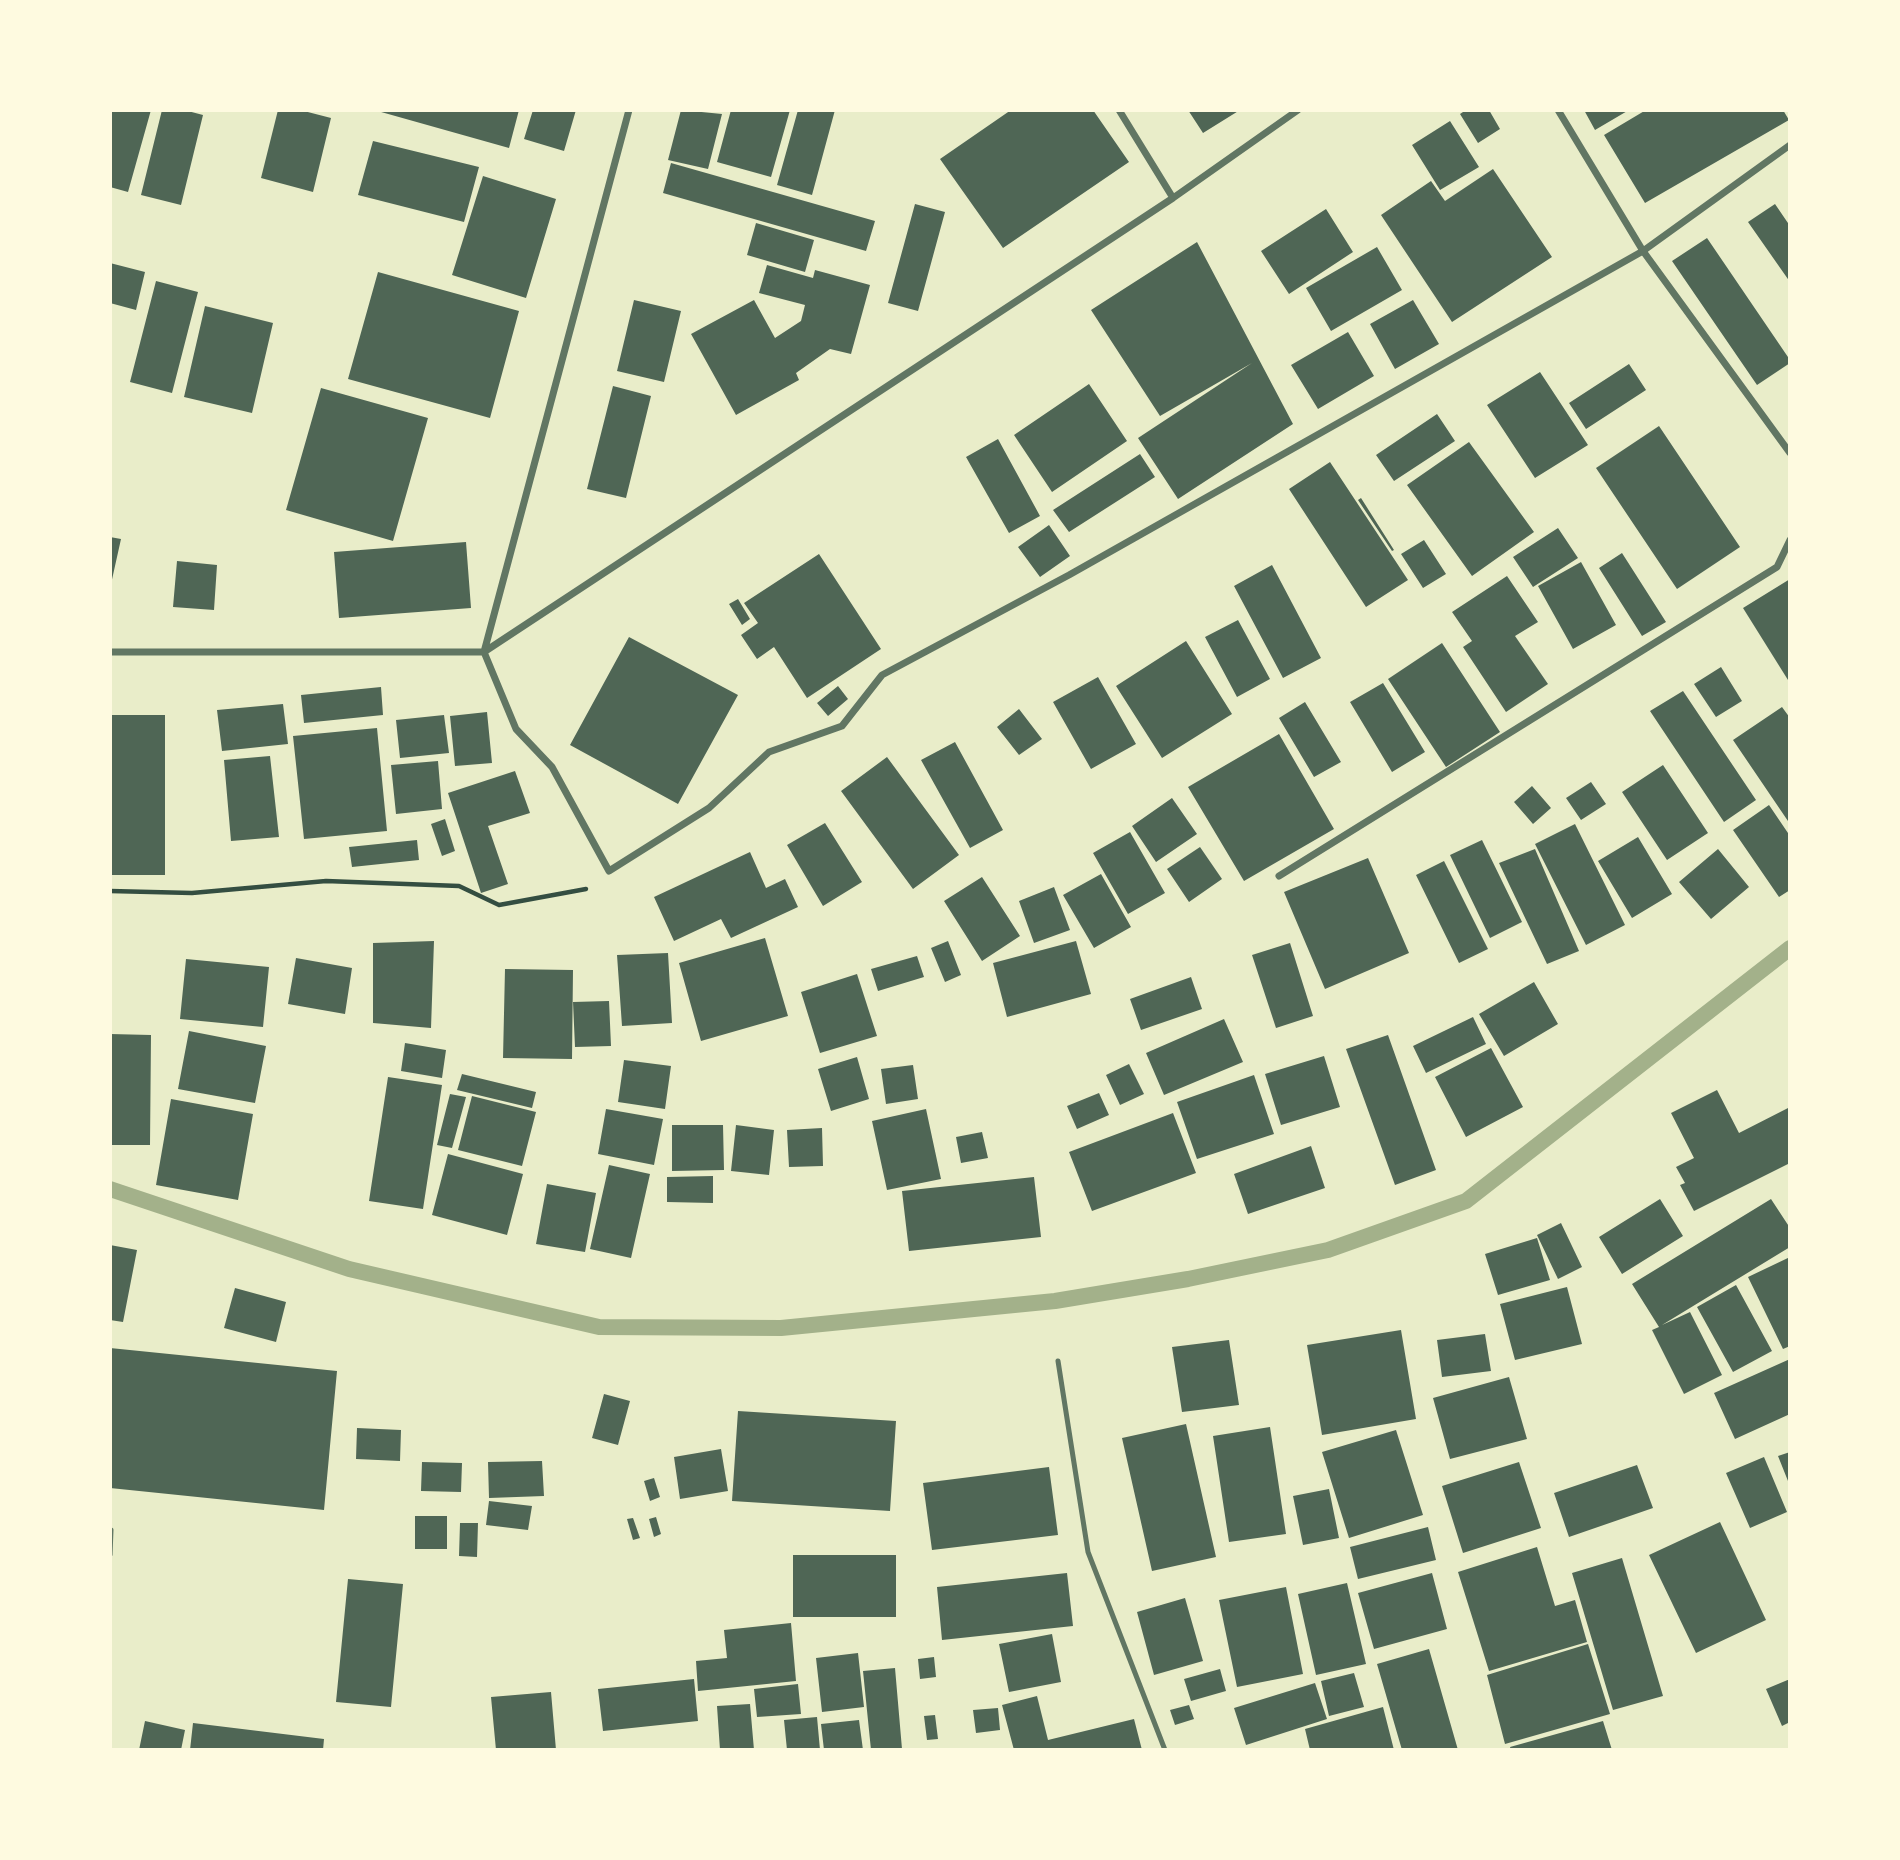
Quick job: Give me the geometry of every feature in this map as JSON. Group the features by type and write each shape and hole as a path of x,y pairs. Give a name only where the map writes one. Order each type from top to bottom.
{"street":[{"path":"629,110 484,652 516,729 552,767 609,871 709,808 769,752 842,726 883,674 1069,575 1643,251 1790,145"},
{"path":"1119,110 1173,198"},
{"path":"110,652 484,652 1173,198 1298,110"},
{"path":"1558,110 1643,251 1790,453"},
{"path":"1279,876 1776,567 1790,540"}],"lane":[{"path":"1058,1361 1088,1552 1165,1750"},
{"path":"110,1555 111,1530"}],"path":[{"path":"110,891 192,893 326,881 459,886 499,905 595,887 609,871"}],"building":[{"path":"110,110 151,110 128,192 110,187"},
{"path":"162,110 184,110 203,115 181,205 141,195"},
{"path":"278,110 300,110 331,118 313,192 261,178"},
{"path":"374,110 519,110 509,148"},
{"path":"533,110 576,110 564,151 524,139"},
{"path":"681,110 722,114 708,169 668,160"},
{"path":"731,110 790,110 771,177 717,162"},
{"path":"798,110 835,110 812,195 777,185"},
{"path":"1011,110 1093,110 1129,162 1003,248 940,159"},
{"path":"1188,110 1240,110 1203,133"},
{"path":"1466,110 1489,110 1500,129 1478,143 1460,114"},
{"path":"1584,110 1629,110 1595,130"},
{"path":"1646,110 1783,110 1789,120 1645,203 1604,135"},
{"path":"1450,121 1479,167 1440,190 1412,145"},
{"path":"373,141 479,167 464,222 358,195"},
{"path":"671,163 875,221 866,251 663,193"},
{"path":"1493,169 1552,257 1452,322 1381,215 1431,181 1445,201"},
{"path":"483,176 556,199 526,298 452,275"},
{"path":"915,204 945,212 918,311 888,303"},
{"path":"1775,204 1790,226 1790,282 1748,222"},
{"path":"1326,209 1353,252 1289,294 1261,251"},
{"path":"756,223 814,240 805,272 747,255"},
{"path":"1707,238 1790,360 1790,363 1757,385 1672,261"},
{"path":"1197,242 1293,424 1178,499 1138,438 1252,363 1160,416 1091,310"},
{"path":"1377,247 1402,290 1331,331 1306,288"},
{"path":"110,263 145,272 136,310 110,303"},
{"path":"767,265 813,278 815,270 870,285 851,354 830,349 796,373 799,380 736,415 691,334 754,300 775,338 801,321 805,305 759,293"},
{"path":"378,272 519,311 490,418 348,379"},
{"path":"156,281 198,292 172,393 130,382"},
{"path":"634,300 681,311 664,382 617,371"},
{"path":"1413,300 1439,344 1395,369 1370,324"},
{"path":"205,306 273,323 252,413 184,397"},
{"path":"1348,332 1374,376 1318,409 1291,365"},
{"path":"1629,364 1646,390 1586,429 1569,403"},
{"path":"1540,372 1588,445 1535,478 1487,405"},
{"path":"1089,384 1127,441 1052,492 1014,435"},
{"path":"613,386 651,396 626,498 587,489"},
{"path":"321,388 428,418 393,541 286,510"},
{"path":"1437,414 1455,441 1394,481 1376,455"},
{"path":"1659,426 1740,547 1677,589 1596,468"},
{"path":"998,439 1040,516 1009,533 966,457"},
{"path":"1469,442 1534,532 1472,576 1407,485"},
{"path":"1140,454 1155,477 1069,532 1053,510"},
{"path":"1330,462 1408,580 1366,607 1289,489"},
{"path":"1361,498 1394,550 1392,551 1358,500"},
{"path":"1049,525 1070,556 1040,577 1018,547"},
{"path":"1558,528 1578,558 1533,587 1513,557"},
{"path":"110,537 121,539 111,584 110,584"},
{"path":"1424,540 1446,574 1423,588 1401,554"},
{"path":"466,542 471,608 339,618 334,552"},
{"path":"1622,553 1666,622 1642,636 1599,568"},
{"path":"819,554 881,649 807,698 774,647 757,659 741,635 758,623 744,603"},
{"path":"177,561 217,565 214,610 173,607"},
{"path":"1581,562 1616,625 1573,649 1538,586"},
{"path":"1272,565 1321,658 1283,678 1234,586"},
{"path":"1507,576 1538,622 1515,636 1548,684 1506,712 1463,647 1472,641 1452,612"},
{"path":"1790,579 1790,679 1788,680 1743,608"},
{"path":"738,599 750,619 742,625 729,604"},
{"path":"1238,620 1270,679 1237,697 1205,637"},
{"path":"629,637 738,695 678,804 570,745"},
{"path":"1186,641 1232,714 1162,758 1116,686"},
{"path":"1442,643 1500,732 1446,767 1388,679"},
{"path":"1721,667 1742,701 1716,717 1694,684"},
{"path":"1098,677 1136,744 1091,769 1053,702"},
{"path":"1383,683 1425,752 1392,772 1350,702"},
{"path":"838,686 848,699 828,716 817,703"},
{"path":"381,687 383,715 304,723 301,695"},
{"path":"1683,691 1756,800 1724,822 1650,711"},
{"path":"1305,702 1341,762 1314,777 1279,718"},
{"path":"283,704 288,744 222,751 217,710"},
{"path":"1782,707 1790,718 1790,824 1733,740"},
{"path":"1019,709 1042,739 1019,755 997,727"},
{"path":"487,712 492,763 455,766 450,716"},
{"path":"110,715 165,715 165,875 110,875"},
{"path":"444,715 449,753 400,758 396,720"},
{"path":"377,728 387,831 304,839 293,736"},
{"path":"1279,734 1334,829 1244,881 1188,787"},
{"path":"955,742 1003,830 970,848 921,760"},
{"path":"270,756 279,837 231,841 224,760"},
{"path":"887,757 959,855 913,889 841,791"},
{"path":"438,761 442,809 396,814 391,765"},
{"path":"1663,765 1708,833 1667,860 1622,792"},
{"path":"515,771 530,813 488,826 508,884 481,893 448,793"},
{"path":"1591,782 1606,804 1581,820 1566,798"},
{"path":"1532,786 1551,808 1533,824 1514,802"},
{"path":"1172,798 1197,834 1156,862 1132,826"},
{"path":"1769,805 1790,836 1790,890 1779,897 1733,830"},
{"path":"445,819 455,851 442,856 431,824"},
{"path":"825,823 862,882 823,906 787,845"},
{"path":"1575,824 1625,925 1586,945 1535,844"},
{"path":"1130,832 1165,893 1128,914 1093,853"},
{"path":"1638,837 1672,894 1632,918 1598,861"},
{"path":"417,840 419,860 352,867 349,847"},
{"path":"1482,840 1522,922 1490,938 1450,855"},
{"path":"1200,847 1222,879 1189,902 1167,869"},
{"path":"1535,849 1579,951 1547,964 1499,863"},
{"path":"1718,849 1749,887 1711,919 1679,882"},
{"path":"750,852 766,888 785,879 798,907 731,938 721,919 674,941 654,897"},
{"path":"1368,858 1409,953 1325,989 1284,892"},
{"path":"1444,861 1488,949 1459,963 1416,875"},
{"path":"1101,874 1131,927 1094,948 1063,895"},
{"path":"982,877 1020,936 982,961 944,901"},
{"path":"1054,887 1070,930 1034,943 1019,901"},
{"path":"765,938 788,1016 701,1041 679,963"},
{"path":"434,941 431,1028 373,1023 373,943"},
{"path":"948,941 961,975 945,982 931,948"},
{"path":"1076,941 1091,994 1007,1017 993,963"},
{"path":"1290,943 1313,1016 1276,1028 1252,955"},
{"path":"668,953 672,1023 622,1026 617,955"},
{"path":"917,956 924,977 878,991 871,969"},
{"path":"296,958 352,968 345,1014 288,1004"},
{"path":"186,959 269,967 263,1027 180,1019"},
{"path":"505,969 573,970 572,1059 503,1058"},
{"path":"857,974 877,1036 820,1053 801,992"},
{"path":"1191,977 1202,1009 1141,1030 1130,999"},
{"path":"1534,982 1558,1024 1504,1056 1479,1014"},
{"path":"609,1001 611,1046 575,1047 573,1002"},
{"path":"1473,1017 1486,1044 1426,1073 1413,1046"},
{"path":"1224,1019 1243,1062 1164,1095 1146,1053"},
{"path":"189,1031 266,1046 255,1103 178,1089"},
{"path":"110,1034 151,1035 150,1145 110,1145"},
{"path":"1388,1035 1436,1170 1395,1185 1346,1049"},
{"path":"405,1043 446,1050 442,1078 401,1071"},
{"path":"1491,1048 1523,1107 1466,1137 1435,1077"},
{"path":"1324,1056 1340,1107 1281,1125 1265,1074"},
{"path":"857,1057 869,1099 831,1111 818,1069"},
{"path":"624,1060 671,1066 665,1109 618,1102"},
{"path":"1129,1064 1144,1094 1120,1105 1106,1075"},
{"path":"913,1065 918,1099 886,1104 881,1069"},
{"path":"462,1074 536,1092 532,1108 457,1090"},
{"path":"1254,1075 1274,1134 1197,1159 1177,1102"},
{"path":"388,1077 442,1085 423,1209 369,1201"},
{"path":"1717,1090 1739,1133 1790,1107 1790,1163 1694,1211 1680,1185 1685,1183 1676,1167 1694,1158 1671,1113"},
{"path":"1099,1093 1109,1115 1077,1129 1067,1106"},
{"path":"450,1094 466,1097 452,1148 437,1145"},
{"path":"472,1096 536,1112 522,1166 458,1150"},
{"path":"171,1099 253,1114 238,1200 156,1185"},
{"path":"606,1109 663,1119 654,1165 598,1154"},
{"path":"926,1109 941,1179 887,1190 872,1121"},
{"path":"1173,1113 1196,1173 1092,1211 1069,1152"},
{"path":"672,1125 723,1125 724,1170 672,1171"},
{"path":"736,1125 774,1130 769,1175 731,1171"},
{"path":"822,1128 823,1166 789,1167 787,1130"},
{"path":"982,1132 988,1158 961,1163 956,1137"},
{"path":"1311,1146 1325,1188 1248,1214 1234,1174"},
{"path":"448,1154 523,1174 507,1235 432,1215"},
{"path":"609,1165 650,1174 631,1258 590,1249"},
{"path":"713,1176 713,1203 667,1202 667,1177"},
{"path":"1034,1177 1041,1237 909,1251 902,1191"},
{"path":"547,1184 596,1193 585,1252 536,1244"},
{"path":"1660,1199 1683,1236 1622,1274 1599,1237"},
{"path":"1771,1199 1790,1228 1790,1247 1662,1325 1690,1312 1722,1375 1684,1394 1652,1330 1659,1327 1632,1284"},
{"path":"1561,1223 1582,1267 1558,1279 1537,1235"},
{"path":"1537,1238 1550,1280 1498,1295 1485,1254"},
{"path":"110,1245 137,1250 123,1322 110,1320"},
{"path":"1790,1257 1790,1346 1783,1349 1748,1277"},
{"path":"1736,1285 1772,1351 1733,1372 1697,1307"},
{"path":"1567,1287 1582,1344 1515,1360 1500,1304"},
{"path":"235,1288 286,1302 276,1342 224,1328"},
{"path":"1401,1330 1416,1419 1322,1435 1307,1345"},
{"path":"1485,1334 1491,1371 1442,1377 1437,1340"},
{"path":"1229,1340 1239,1405 1182,1412 1172,1347"},
{"path":"110,1348 337,1371 324,1510 110,1488"},
{"path":"1790,1359 1790,1414 1735,1439 1714,1393"},
{"path":"1509,1377 1527,1439 1450,1459 1433,1398"},
{"path":"604,1394 630,1401 618,1445 592,1438"},
{"path":"738,1411 896,1421 890,1511 732,1501"},
{"path":"1186,1424 1216,1557 1152,1571 1122,1438"},
{"path":"1270,1427 1286,1534 1229,1542 1213,1436"},
{"path":"357,1428 401,1430 400,1461 356,1459"},
{"path":"1396,1430 1423,1515 1349,1538 1322,1452"},
{"path":"721,1449 728,1491 680,1499 674,1457"},
{"path":"1790,1452 1790,1486 1778,1456"},
{"path":"1764,1457 1787,1512 1750,1528 1726,1473"},
{"path":"542,1461 544,1496 489,1498 488,1462"},
{"path":"422,1462 462,1463 461,1492 421,1491"},
{"path":"1519,1462 1541,1528 1463,1553 1442,1486"},
{"path":"1637,1465 1653,1508 1569,1537 1554,1493"},
{"path":"1049,1467 1058,1535 932,1550 923,1483"},
{"path":"654,1478 660,1497 650,1501 644,1481"},
{"path":"1329,1489 1339,1538 1303,1545 1293,1496"},
{"path":"489,1501 532,1506 528,1530 486,1525"},
{"path":"415,1516 447,1516 447,1549 415,1549"},
{"path":"656,1517 661,1534 654,1537 649,1519"},
{"path":"633,1518 640,1538 633,1540 627,1519"},
{"path":"1720,1522 1766,1620 1696,1653 1649,1555"},
{"path":"460,1523 478,1523 477,1557 459,1556"},
{"path":"1428,1527 1436,1560 1358,1579 1350,1547"},
{"path":"1537,1547 1555,1606 1575,1600 1587,1642 1489,1671 1458,1572"},
{"path":"793,1555 896,1555 896,1617 793,1617"},
{"path":"1622,1558 1663,1696 1613,1710 1572,1573"},
{"path":"1067,1573 1073,1626 942,1640 937,1587"},
{"path":"1432,1573 1447,1629 1374,1649 1358,1593"},
{"path":"348,1579 403,1584 391,1707 336,1702"},
{"path":"1347,1583 1366,1664 1316,1675 1298,1594"},
{"path":"1286,1587 1303,1674 1237,1687 1219,1600"},
{"path":"1185,1598 1203,1661 1154,1675 1137,1612"},
{"path":"791,1623 796,1681 698,1691 696,1661 727,1658 724,1630"},
{"path":"1052,1634 1061,1682 1009,1692 999,1644"},
{"path":"1588,1644 1610,1714 1505,1744 1487,1675"},
{"path":"1429,1649 1458,1750 1402,1750 1377,1664"},
{"path":"858,1653 864,1707 822,1712 816,1658"},
{"path":"934,1657 936,1677 920,1679 918,1659"},
{"path":"895,1668 902,1749 871,1750 863,1671"},
{"path":"1220,1669 1226,1691 1191,1701 1184,1679"},
{"path":"1354,1673 1364,1707 1329,1716 1321,1681"},
{"path":"694,1679 698,1721 603,1731 598,1689"},
{"path":"1790,1679 1790,1722 1782,1726 1766,1689"},
{"path":"1315,1683 1327,1719 1246,1745 1234,1708"},
{"path":"798,1684 801,1714 757,1717 754,1689"},
{"path":"551,1692 556,1750 496,1750 491,1697"},
{"path":"1037,1696 1048,1740 1134,1719 1142,1750 1014,1750 1002,1705"},
{"path":"750,1704 754,1750 720,1750 717,1706"},
{"path":"1189,1705 1194,1719 1175,1725 1170,1710"},
{"path":"1383,1707 1394,1750 1310,1750 1305,1729"},
{"path":"998,1708 1000,1730 976,1733 973,1710"},
{"path":"935,1715 938,1739 927,1740 924,1716"},
{"path":"817,1717 820,1750 787,1750 784,1720"},
{"path":"859,1720 863,1750 824,1750 821,1724"},
{"path":"145,1721 185,1730 181,1750 139,1750"},
{"path":"1603,1721 1612,1750 1511,1750 1510,1747"},
{"path":"193,1723 324,1739 323,1750 190,1750"}],"waterway":[{"path":"110,1189 349,1269 599,1327 781,1328 1055,1301 1188,1279 1328,1250 1466,1201 1790,948"}]}
